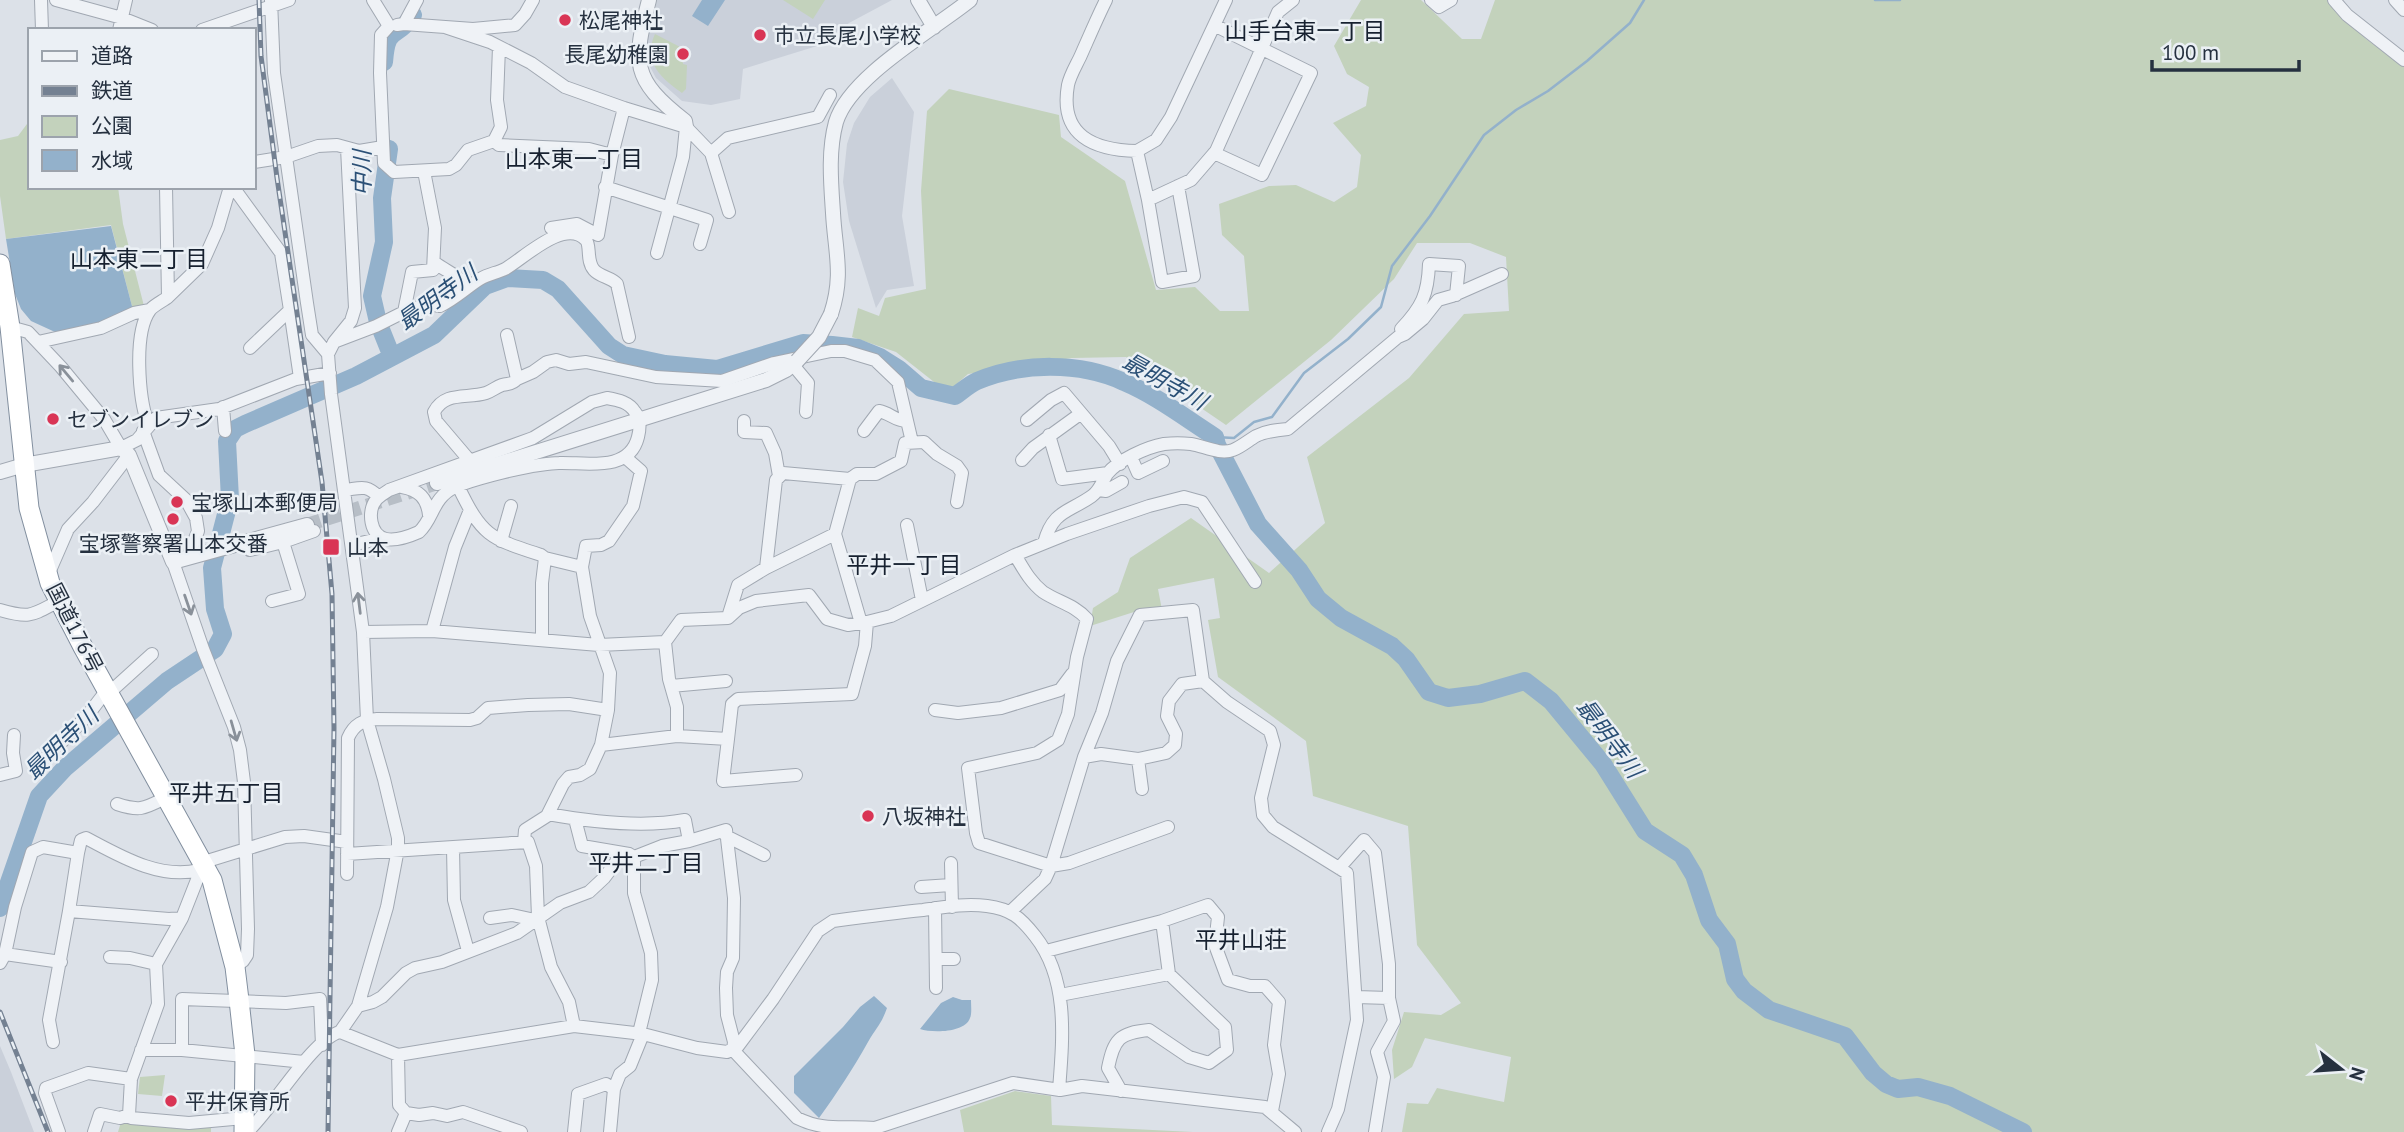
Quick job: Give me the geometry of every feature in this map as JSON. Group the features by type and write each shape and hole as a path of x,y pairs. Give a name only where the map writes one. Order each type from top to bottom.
{"highway":[{"name":"国道176号","path":"0,264 3,301 10,327 29,508 48,575 59,601 212,880 234,967 239,1000 245,1055 245,1127"}],"street":[{"path":"41,0 42,28"},
{"path":"55,0 120,24 141,28"},
{"path":"120,24 126,0"},
{"path":"207,28 272,3 289,0"},
{"path":"373,0 389,26"},
{"path":"404,24 417,0"},
{"path":"499,47 497,100 501,127 494,141 468,150 456,165 449,169 394,172 384,163 380,73 382,36 389,26 404,24 473,29 515,25 533,0"},
{"path":"649,0 638,43 641,69 645,82 663,104 685,121 683,158 657,253"},
{"path":"918,0 934,27"},
{"path":"437,483 766,380 795,363 820,337 831,314 839,279 830,163 837,118 867,78 970,0"},
{"path":"1106,0 1068,82 1066,105 1080,135 1096,146 1138,151 1156,140 1171,117 1226,0"},
{"path":"1148,200 1191,180 1214,153 1278,12 1293,0"},
{"path":"1431,0 1439,7 1451,0"},
{"path":"2333,0 2347,15 2404,60"},
{"path":"272,3 274,73 313,335 331,348"},
{"path":"1214,153 1262,175 1311,73 1216,26"},
{"path":"445,27 490,42 531,63 565,87 685,127 711,153 729,212"},
{"path":"711,153 728,138 818,117 830,95"},
{"path":"551,228 577,224 598,235 605,187 624,107"},
{"path":"494,141 499,145 589,149 612,155"},
{"path":"256,162 286,157 318,146 337,145 359,151 383,147"},
{"path":"129,1115 131,1118 245,1127 258,1122 304,1062 329,1037 340,1032 358,1006 387,907 398,838 367,720 363,632 330,376 331,348 351,321 355,308 347,148"},
{"path":"1138,151 1162,282 1194,276 1178,186"},
{"path":"404,312 412,272 433,270 435,228 424,171"},
{"path":"605,187 707,220 700,244"},
{"path":"166,189 168,297"},
{"path":"38,342 101,328 134,313 150,310 168,297 202,264 231,189"},
{"path":"233,189 281,253 300,378"},
{"path":"331,348 404,312 428,304 440,306 483,276 505,270 545,241 562,234 576,235 587,242 588,258 596,272 617,284 629,337"},
{"path":"434,262 446,272 458,276 468,288"},
{"path":"1398,337 1401,328 1412,318 1428,289 1429,264 1459,266 1456,295"},
{"path":"1044,543 1058,515 1091,497 1099,490 1108,473 1125,460 1160,444 1172,443 1192,444 1224,452 1267,432 1288,429 1423,319 1438,300 1456,295 1502,274"},
{"path":"150,310 142,327 138,346 146,428 159,475 186,500 196,518 198,531 188,557"},
{"path":"250,348 290,310"},
{"path":"10,327 28,332 38,342 104,419 125,452 173,562 234,727 244,782 248,929 247,955 234,967"},
{"path":"507,335 517,379"},
{"path":"470,461 436,421 434,412 437,406 454,397 486,393 500,386 513,384 547,362 556,360 569,364 586,362 656,377 722,382 774,363 831,351 845,351 875,360 898,382 912,442"},
{"path":"795,363 808,383 806,412"},
{"path":"48,575 68,529 93,502 125,452 156,418 223,407 300,378 330,376"},
{"path":"1027,420 1064,393 1109,446 1139,473 1163,461"},
{"path":"352,545 382,538 394,539 419,532 439,499 458,486 530,466 558,463 592,465 625,457 637,441 639,419 625,402 600,399 533,438 389,490 379,497 372,508 375,531 382,538"},
{"path":"223,407 225,431"},
{"path":"864,431 872,410 885,412 896,421 907,421"},
{"path":"1022,460 1032,448 1080,414"},
{"path":"744,421 744,432 766,433 775,453 779,476"},
{"path":"1049,435 1062,480 1108,473"},
{"path":"766,568 776,480 783,473 850,479 858,474 876,474 901,461 905,443 924,442 957,466 962,473 957,502"},
{"path":"0,472 24,466 125,452"},
{"path":"524,842 524,830 548,814 569,777 590,769 601,745 608,710 610,673 590,616 582,567 586,546 601,545 609,541 633,506 641,471 625,457"},
{"path":"796,775 723,781 732,704 738,699 852,694 865,646 864,622 835,534 850,479"},
{"path":"1099,490 1106,491 1122,482"},
{"path":"402,486 423,496 429,515"},
{"path":"458,486 481,528 501,541 545,558 582,567"},
{"path":"345,490 371,489 379,497"},
{"path":"677,736 677,707 665,642 681,621 728,618 740,608 756,601 809,595 827,619 848,625 891,616 1044,543 1149,506 1184,498 1202,502 1255,582"},
{"path":"501,541 511,506"},
{"path":"432,631 455,547 470,510"},
{"path":"907,525 922,600"},
{"path":"173,562 226,545 310,528"},
{"path":"244,541 250,550 284,542 310,528"},
{"path":"728,618 738,584 835,534"},
{"path":"272,601 299,594 284,542"},
{"path":"1015,555 1031,581 1044,592 1069,604 1087,619 1075,667 1068,714 1058,740 1037,753 968,768 975,833 979,842 1002,852 1051,866 1069,863 1168,827"},
{"path":"542,640 545,558"},
{"path":"0,610 29,616 59,601"},
{"path":"1010,912 1045,879 1051,866 1117,661 1140,615 1193,610 1203,681 1227,702 1270,731 1274,745 1261,798 1263,815 1273,827 1347,873 1357,1020 1338,1109 1328,1132"},
{"path":"363,632 432,631 599,645 665,642"},
{"path":"45,759 108,692 152,654"},
{"path":"935,710 958,713 988,710 1048,694 1060,690 1075,667"},
{"path":"671,686 726,681"},
{"path":"1084,757 1101,754 1138,759 1166,753 1175,745 1176,734 1167,716 1169,701 1182,684 1203,681"},
{"path":"347,874 348,738 352,729 367,720 470,720 477,718 488,708 528,705 569,704 608,710"},
{"path":"0,775 16,771 14,735"},
{"path":"601,745 677,736 728,739"},
{"path":"1138,759 1142,789"},
{"path":"117,804 136,810 167,797"},
{"path":"548,814 575,819 660,824 685,820 689,842"},
{"path":"575,819 582,846 629,855 689,842 726,830 734,898 733,958 727,972 726,988 733,1050"},
{"path":"53,1041 49,1020 81,840 86,838 159,871 181,872 285,837 304,836 347,848 453,848 528,842 537,866 537,918 551,967 569,1002 574,1026"},
{"path":"726,836 764,855"},
{"path":"1339,868 1364,840 1375,853 1389,964 1389,998 1394,1021 1377,1052 1384,1077 1375,1132"},
{"path":"61,962 2,958 32,852 43,847 79,853"},
{"path":"453,848 454,900 468,951"},
{"path":"358,1006 373,1002 415,968 442,962 517,933 560,903 589,892 629,855"},
{"path":"610,1132 614,1089 620,1074 630,1066 641,1033 652,980 651,953 635,892 629,855"},
{"path":"951,863 952,906"},
{"path":"129,1115 131,1079 158,1004 156,964 182,918 202,866"},
{"path":"921,887 951,885"},
{"path":"1046,951 1162,921 1208,905 1218,917 1215,945 1228,980 1250,986 1265,986 1279,1002 1274,1045 1279,1074 1272,1111"},
{"path":"340,1032 398,1055 417,1054 509,1035 574,1026 641,1033 697,1048 727,1052 738,1046 810,943 833,921 952,906 986,906 1010,912 1022,919 1046,951 1060,995 1062,1022 1059,1090"},
{"path":"935,908 936,988"},
{"path":"69,911 182,918"},
{"path":"490,918 512,915 537,918"},
{"path":"1121,1091 1108,1068 1112,1046 1127,1032 1149,1030 1189,1057 1209,1063 1227,1050 1225,1027 1169,974 1162,921"},
{"path":"110,957 156,964"},
{"path":"936,959 954,959"},
{"path":"1060,995 1169,974"},
{"path":"1356,997 1389,998"},
{"path":"182,1050 182,999 286,1003 320,999 322,1045"},
{"path":"141,1050 182,1050 304,1062"},
{"path":"733,1050 797,1118 819,1131 875,1128 1013,1083 1059,1090 1082,1086 1265,1107 1295,1132"},
{"path":"398,1055 399,1105 406,1112 447,1116 463,1112 521,1132"},
{"path":"59,1132 44,1093 46,1088 88,1073 131,1079"},
{"path":"574,1132 578,1094 606,1084 614,1089"},
{"path":"398,1132 406,1112"},
{"path":"94,1132 100,1114 120,1118 129,1115"}],"shaded area":[{"name":"市立長尾小学校","path":"657,0 892,0 849,23 817,46 743,69 740,99 711,105 682,101 656,78 648,63 646,46"},
{"path":"892,78 914,112 902,216 914,286 887,290 876,308 849,221 843,182 847,144 854,123 870,97"},
{"path":"0,1046 11,1072 34,1132 0,1132"}],"green space":[{"path":"783,0 825,0 813,19"},
{"path":"1361,0 1421,0 1462,39 1481,39 1495,0 2328,0 2366,39 2404,67 2404,1132 1402,1132 1407,1103 1428,1104 1437,1088 1504,1102 1511,1057 1425,1038 1412,1067 1394,1079 1392,1050 1404,1012 1441,1015 1461,1003 1417,945 1408,826 1313,796 1306,741 1218,677 1208,620 1220,618 1214,578 1158,589 1162,610 1134,612 1090,626 1093,608 1118,592 1130,558 1191,518 1269,573 1325,523 1307,457 1409,378 1464,314 1509,311 1506,257 1470,243 1417,243 1394,279 1331,340 1226,425 1126,357 1072,358 968,374 953,387 943,389 896,352 852,337 858,308 879,316 885,298 926,289 921,191 927,111 949,89 1059,115 1061,137 1125,181 1156,290 1195,287 1220,311 1249,311 1244,256 1222,235 1219,204 1269,186 1296,185 1334,202 1357,187 1361,155 1333,123 1366,106 1369,87 1347,74 1334,46"},
{"path":"655,34 684,49 683,64 687,65 686,89 682,93 656,69 651,53"},
{"path":"28,123 28,189 118,189 123,224 144,306 133,310 111,225 6,239 0,196 0,140 18,136"},
{"path":"165,1075 162,1096 138,1094 140,1077"},
{"path":"1015,1091 1051,1096 1052,1125 1193,1132 964,1132 960,1110"},
{"path":"121,1122 191,1128 211,1126 211,1132 118,1132"}],"water":[{"path":"702,0 725,0 708,26 692,16"},
{"path":"111,226 133,310 102,326 55,332 31,321 21,309 15,294 6,239"},
{"path":"874,996 887,1008 885,1014 819,1118 794,1093 794,1076 860,1007"},
{"path":"953,997 971,1000 971,1014 967,1023 948,1031 920,1029 941,1003"}],"waterway":[{"path":"1215,437 1234,438 1254,422 1272,417 1304,373 1348,339 1381,307 1392,266 1430,216 1484,135 1587,61 1630,23 1644,0"},
{"path":"1875,0 1900,0"},
{"name":"中川","path":"384,62 390,37 413,15"},
{"name":"中川","path":"389,149 382,198 384,242 372,296 378,322 392,357"},
{"name":"最明寺川","path":"0,908 39,796 65,768 167,681 215,649 223,634 215,609 212,568 230,499 227,441 235,429 356,376 434,335 485,286 507,278 543,280 558,289 609,346 623,355 665,364 717,369 803,343 858,348 899,369 921,388 955,396 974,382 994,375 1012,370 1051,367 1107,375 1148,394 1215,437 1258,524 1299,570 1318,599 1341,618 1392,646 1406,659 1429,692 1448,698 1480,694 1525,681 1551,701 1603,764 1645,831 1682,855 1694,875 1709,920 1727,944 1735,979 1744,991 1769,1010 1845,1036 1873,1073 1886,1084 1898,1089 1918,1087 1950,1096 2023,1132"}],"tunnel":[{"path":"307,525 437,483"}],"railway":[{"path":"259,0 261,56 322,482 332,594 334,728 328,1132"},
{"path":"0,1012 48,1132"}],"place":[{"name":"松尾神社","path":"565,20"},
{"name":"市立長尾小学校","path":"760,35"},
{"name":"長尾幼稚園","path":"683,54"},
{"name":"セブンイレブン","path":"53,419"},
{"name":"宝塚山本郵便局","path":"177,502"},
{"name":"宝塚警察署山本交番","path":"173,519"},
{"name":"山本","path":"331,547"},
{"name":"八坂神社","path":"868,816"},
{"name":"平井保育所","path":"171,1101"}],"district":[{"name":"山手台東一丁目","path":"1305,30"},
{"name":"山本東一丁目","path":"574,158"},
{"name":"山本東二丁目","path":"139,258"},
{"name":"平井一丁目","path":"904,564"},
{"name":"平井五丁目","path":"226,792"},
{"name":"平井二丁目","path":"646,862"},
{"name":"平井山荘","path":"1241,939"}]}
